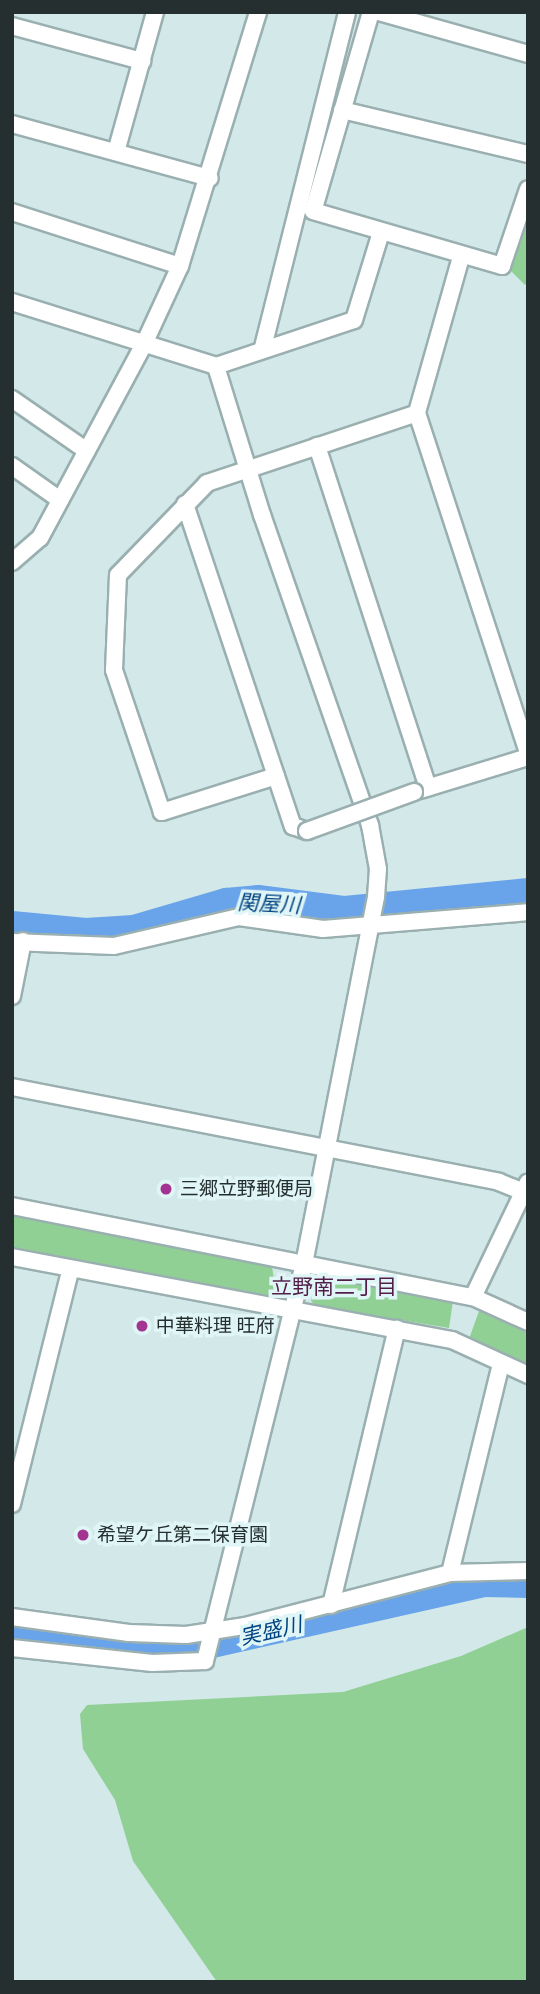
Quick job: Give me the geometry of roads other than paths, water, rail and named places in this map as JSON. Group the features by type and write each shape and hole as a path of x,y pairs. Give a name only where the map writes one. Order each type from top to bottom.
{"street":[{"path":"116,152 155,12"},
{"path":"12,562 40,538 144,344 180,266 210,178 258,12"},
{"path":"263,347 347,12"},
{"path":"371,12 313,211 461,257 502,266 528,189"},
{"path":"379,12 528,54"},
{"path":"12,26 142,61"},
{"path":"342,110 528,154"},
{"path":"12,124 210,178"},
{"path":"12,212 180,266"},
{"path":"12,302 216,366 263,347 354,320 381,232"},
{"path":"185,504 293,826 307,831 528,755 417,413 461,257"},
{"path":"12,1648 152,1663 205,1661 304,1264 376,897 378,869 370,825 247,470 216,366"},
{"path":"12,399 87,451"},
{"path":"276,776 162,812 114,670 118,575 207,483 417,413"},
{"path":"317,446 421,790"},
{"path":"12,466 60,500"},
{"path":"12,996 18,942 114,946 239,917 323,929 371,920 528,912"},
{"path":"12,1087 526,1189 473,1297"},
{"path":"12,1206 473,1297 528,1322"},
{"path":"12,1257 70,1271 293,1307 452,1340 528,1375"},
{"path":"12,1504 70,1271"},
{"path":"331,1605 397,1329"},
{"path":"450,1573 501,1363"},
{"path":"12,1617 129,1633 210,1635 450,1573 528,1571"}],"waterway":[{"name":"関屋川","path":"12,925 86,932 134,929 226,902 258,899 345,910 528,892"},
{"name":"実盛川","path":"12,1633 194,1648 484,1583 528,1584"}],"place":[{"name":"三郷立野郵便局","path":"166,1189"},
{"name":"中華料理 旺府","path":"142,1326"},
{"name":"希望ケ丘第二保育園","path":"83,1535"}],"district":[{"name":"立野南二丁目","path":"334,1287"}]}
